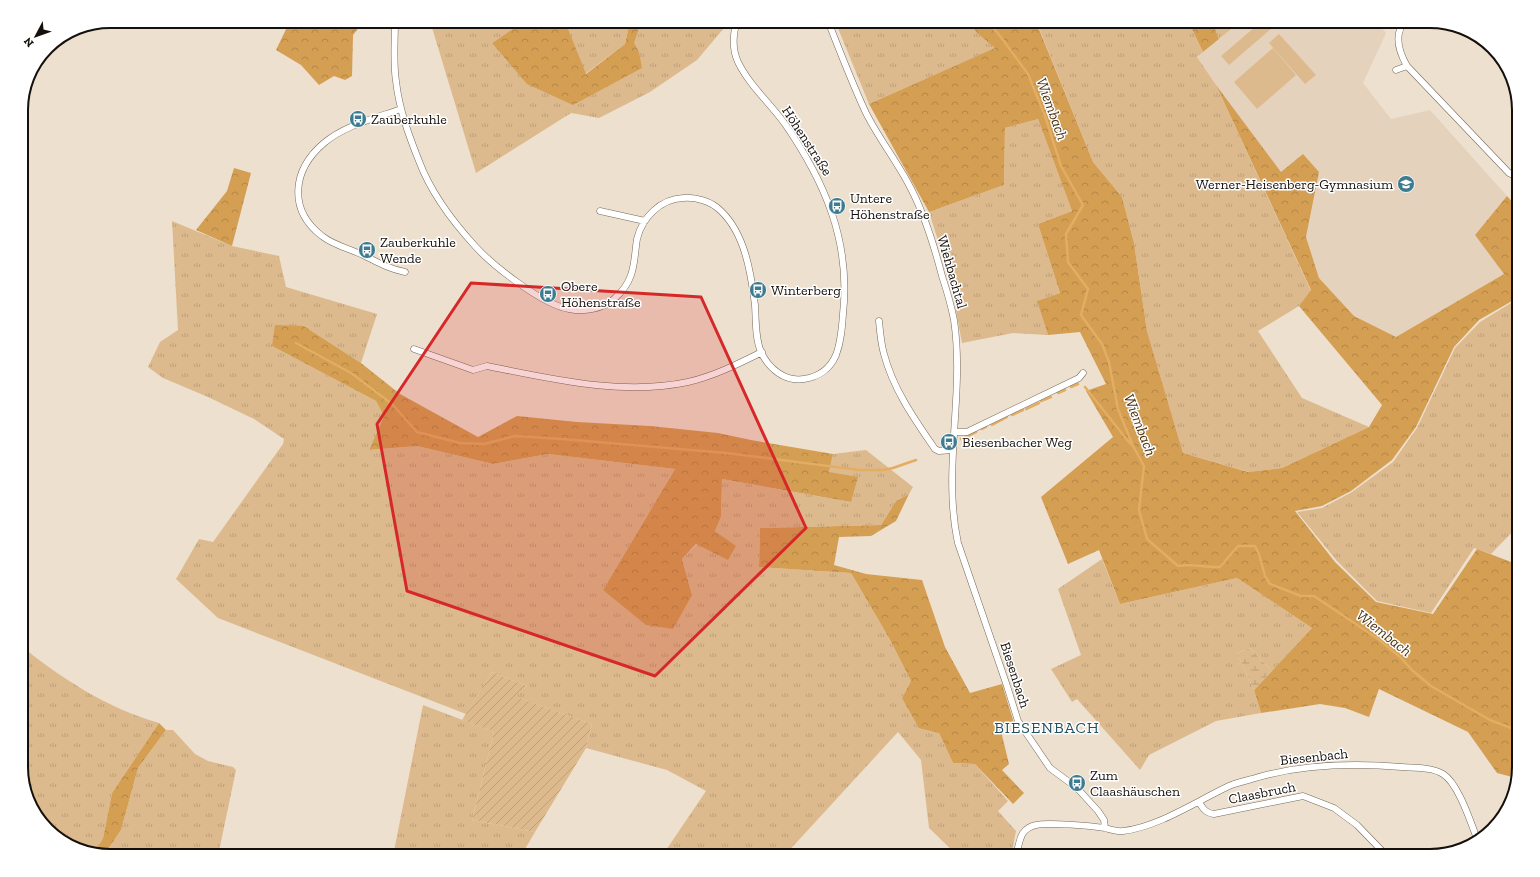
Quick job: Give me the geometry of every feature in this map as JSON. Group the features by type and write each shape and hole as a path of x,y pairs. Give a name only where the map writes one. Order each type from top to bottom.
{"street":[{"name":"Höhenstraße","path":"395,28 395,79 401,109 420,164 433,190 449,215 478,249 494,264 547,301 567,309 587,310 605,306 616,298 626,287 632,273 637,238 645,221 653,210 663,203 677,198 704,200 717,207 728,218 737,231 744,249 752,290 758,340 762,352 770,366 778,374 792,380 806,379 821,374 829,367 841,339 845,288 844,264 839,237 831,209 813,168 782,120 745,74 736,59 734,44 735,28"},
{"name":"Wiehbachtal","path":"831,28 867,114 920,207 936,252 951,307 955,335 955,432"},
{"path":"1401,28 1398,39 1399,50 1407,66 1512,174"},
{"path":"1396,70 1407,66"},
{"path":"401,109 339,133 324,143 307,162 300,180 298,196 303,215 311,227 324,238 389,269 405,272"},
{"path":"600,211 645,221"},
{"path":"879,321 883,353 888,367 909,410 935,448 939,451 953,450"},
{"path":"414,349 473,370 487,366 586,384 644,387 689,382 730,368 762,352"},
{"path":"955,432 967,432 1079,378 1083,373"},
{"name":"Biesenbach","path":"955,432 952,488 958,543 1018,721 1050,768 1077,788 1098,811 1104,820 1105,828 1117,832 1138,828 1199,802 1230,786 1260,777 1316,766 1367,764 1418,768 1443,774 1452,783 1466,809 1476,835"},
{"name":"Claasbruch","path":"1199,802 1202,808 1208,813 1214,814 1303,796 1334,808 1357,825 1380,849"},
{"path":"1018,849 1023,833 1030,827 1037,824 1059,824 1105,828"}],"highlighted area":[{"path":"471,283 701,297 806,528 655,676 407,591 377,424"}],"shaded area":[{"name":"Werner-Heisenberg-Gymnasium","path":"1232,28 1382,28 1386,33 1363,83 1391,119 1430,110 1507,196 1475,235 1504,274 1396,337 1354,316 1319,278 1306,237 1319,172 1281,172 1197,57"}],"green space":[{"path":"287,28 358,28 353,35 352,76 345,80 334,76 319,85 301,65 276,50"},
{"path":"432,28 514,28 492,43 573,105 639,52 633,43 638,28 724,28 697,60 650,92 599,118 571,113 476,173"},
{"path":"514,28 568,28 586,74 625,44 628,28 639,28 634,43 639,52 642,68 573,105 527,84 492,43"},
{"path":"568,28 628,28 625,44 585,74"},
{"path":"838,28 974,28 976,32 996,48 869,104"},
{"path":"974,28 1041,28 1039,29 1093,162 1122,197 1134,243 1147,331 1183,453 1248,472 1282,468 1369,427 1382,405 1299,306 1311,290 1216,85 1281,172 1303,154 1319,172 1306,237 1319,278 1354,316 1396,337 1504,274 1475,235 1507,196 1512,201 1512,301 1479,320 1454,347 1416,427 1392,460 1351,491 1322,506 1295,511 1335,562 1376,602 1433,614 1477,549 1512,562 1511,777 1497,773 1468,732 1379,689 1369,717 1345,708 1320,704 1261,713 1254,690 1312,628 1237,578 1120,604 1099,550 1068,564 1041,497 1113,437 1086,391 1106,384 1080,332 1048,335 1037,301 1060,293 1038,224 1072,211 1038,119 1005,128 1004,185 929,212 869,104 995,48 976,32"},
{"path":"1039,28 1191,28 1203,52 1197,57 1216,85 1311,291 1299,306 1258,331 1302,398 1369,427 1282,468 1249,472 1183,453 1147,331 1134,243 1122,197 1093,162"},
{"path":"1191,28 1215,28 1219,39 1203,52"},
{"path":"1215,28 1232,28 1219,39"},
{"path":"1254,28 1272,28 1229,65 1221,56"},
{"path":"1279,34 1316,75 1305,84 1269,43"},
{"path":"1273,48 1296,75 1257,109 1234,82"},
{"path":"1038,119 1072,211 1038,224 1060,293 1037,301 1048,335 1013,333 962,343 950,278 929,212 1004,185 1005,128"},
{"path":"234,168 251,173 232,246 196,230 227,191"},
{"path":"172,221 232,246 279,256 286,287 377,314 361,363 304,326 272,346 376,401 384,416 369,450 417,446 493,464 548,454 675,469 603,590 692,595 682,559 697,544 735,546 715,531 721,517 722,479 851,502 829,472 833,454 866,450 913,487 909,494 896,501 881,525 760,528 759,567 851,573 889,638 911,681 902,698 939,733 953,763 975,764 1008,801 998,811 1016,831 1012,849 951,849 929,828 921,760 898,732 791,849 667,849 706,791 667,770 586,748 592,724 515,697 527,686 492,672 466,714 218,618 176,579 199,539 213,542 283,444 284,439 254,419 163,378 148,367 160,342 178,330"},
{"path":"1512,302 1512,532 1491,554 1474,548 1431,613 1377,601 1337,561 1297,512 1322,508 1352,492 1393,462 1417,428 1455,348 1480,322"},
{"path":"275,325 304,326 361,363 400,394 478,437 517,416 577,422 650,426 718,433 833,454 829,472 858,477 851,502 722,479 721,517 715,531 736,546 728,560 696,544 682,559 692,595 673,629 646,625 603,590 675,469 548,454 493,464 417,446 369,450 384,416 376,401 272,346"},
{"path":"909,494 896,521 871,536 839,537 834,565 866,574 922,580 945,647 970,693 1002,684 1014,723 1000,727 1009,764 1002,770 1024,793 1013,804 975,764 953,763 939,733 919,728 902,698 911,681 889,638 851,573 759,567 760,528 881,525 896,501"},
{"path":"1102,559 1120,604 1237,578 1312,628 1272,671 1250,648 1237,653 1254,690 1261,713 1216,721 1149,755 1140,770 1077,699 1072,702 1051,669 1081,655 1058,589"},
{"path":"1250,648 1272,671 1254,690 1237,653"},
{"path":"28,651 53,670 87,692 140,717 159,723 112,793 103,838 97,848 79,843 69,838 48,821 36,803 32,793 28,772"},
{"path":"492,672 527,686 516,697 592,724 586,748 535,832 472,820 494,732 462,720"},
{"path":"423,705 494,732 472,820 535,832 525,849 394,849"},
{"path":"159,723 166,730 138,768 121,830 108,849 97,848 103,838 112,793"},
{"path":"166,730 173,730 195,754 208,761 233,767 236,770 219,849 108,849 121,830 138,768"}],"waterway":[{"name":"Wiembach","path":"993,28 1028,74 1045,116 1061,166 1083,205 1066,234 1068,262 1088,289 1081,315 1102,344 1109,362 1118,409 1133,446 1144,466 1139,510 1147,539 1178,566 1188,565 1220,567 1238,546 1255,546 1259,554 1265,576 1270,584 1301,596 1314,596 1378,639 1431,686 1490,720 1512,728"},
{"path":"296,343 351,373 392,404 417,432 460,443 484,444 515,436 562,439 726,453 859,470 883,470 916,460"},
{"path":"1071,387 1078,384"},
{"path":"1085,387 1133,446"},
{"path":"1058,393 1065,390"},
{"path":"1041,401 1051,397"},
{"path":"1026,409 1039,403"},
{"path":"1012,415 1023,410"},
{"path":"992,425 1007,417"},
{"path":"982,429 986,427"},
{"path":"961,439 976,432"}],"place":[{"name":"Zauberkuhle","path":"358,119"},
{"name":"Werner-Heisenberg-Gymnasium","path":"1406,184"},
{"name":"Untere Höhenstraße","path":"837,206"},
{"name":"Zauberkuhle Wende","path":"367,250"},
{"name":"Winterberg","path":"758,290"},
{"name":"Obere Höhenstraße","path":"548,294"},
{"name":"Biesenbacher Weg","path":"949,442"},
{"name":"Zum Claashäuschen","path":"1077,783"}],"district":[{"name":"BIESENBACH","path":"1047,727"}]}
